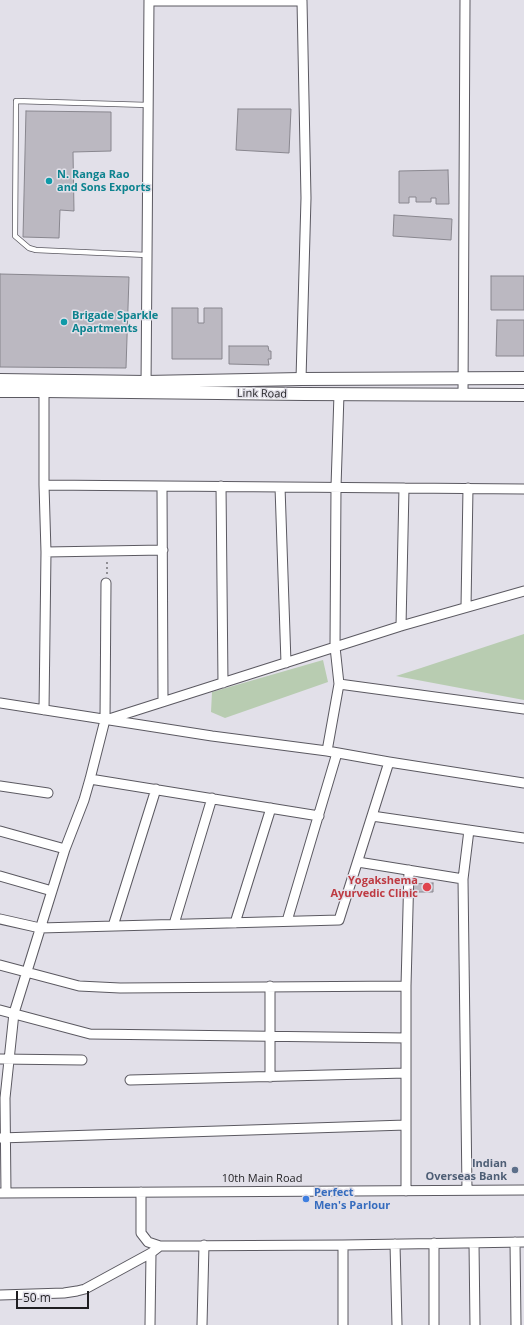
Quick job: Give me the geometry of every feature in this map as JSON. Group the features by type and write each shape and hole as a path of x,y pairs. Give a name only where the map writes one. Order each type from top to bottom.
{"main road":[{"path":"0,380 146,387 301,380 524,378"},
{"name":"Link Road","path":"0,391 44,391 146,387 339,394 524,395"}],"street":[{"path":"463,394 465,0"},
{"path":"146,387 149,1 302,1 306,198 301,380"},
{"path":"44,391 46,552 44,710"},
{"path":"287,921 319,816 332,752 339,684 335,647 336,487 339,394"},
{"path":"44,485 524,489"},
{"path":"162,486 163,701"},
{"path":"221,486 223,683"},
{"path":"280,487 286,663"},
{"path":"401,626 404,488"},
{"path":"466,607 468,488"},
{"path":"46,552 163,550"},
{"path":"3,1193 2,1098 4,1059 14,1013 26,972 65,849 90,779 105,720 106,583"},
{"path":"105,720 401,626 524,591"},
{"path":"339,684 524,709"},
{"path":"0,703 212,736 332,752 524,783"},
{"path":"0,919 40,928 339,920 389,762"},
{"path":"90,779 319,816"},
{"path":"0,786 48,793"},
{"path":"113,926 156,789"},
{"path":"174,924 212,798"},
{"path":"236,923 271,808"},
{"path":"372,816 524,838"},
{"path":"467,1190 464,879 470,830"},
{"path":"0,831 65,849"},
{"path":"358,862 464,879"},
{"path":"406,1191 406,986 409,870"},
{"path":"0,876 52,891"},
{"path":"0,965 78,986 120,988 406,986"},
{"path":"270,986 270,1077"},
{"path":"0,1010 90,1034 406,1038"},
{"path":"4,1059 82,1060"},
{"path":"130,1080 406,1073"},
{"path":"3,1138 406,1125"},
{"name":"10th Main Road","path":"3,1193 524,1190"},
{"path":"141,1192 141,1232 148,1242 160,1246 519,1242 516,1325"},
{"path":"434,1243 434,1325"},
{"path":"474,1243 475,1325"},
{"path":"395,1244 397,1325"},
{"path":"343,1245 343,1325"},
{"path":"0,1295 77,1292 151,1254 160,1246"},
{"path":"202,1325 204,1246"},
{"path":"150,1325 151,1254"}],"lane":[{"path":"147,255 36,250 29,248 15,236 16,101 148,105"}],"path":[{"path":"106,583 107,551"}],"green space":[{"path":"524,634 524,700 396,676 421,668"},
{"path":"323,660 328,682 225,718 211,712 212,692"}],"building":[{"path":"238,109 291,109 289,153 236,150"},
{"name":"N. Ranga Rao and Sons Exports","path":"26,111 111,112 111,151 73,152 74,211 60,210 59,238 23,237"},
{"path":"448,170 449,204 436,204 436,198 431,198 431,202 416,202 416,197 409,197 409,203 399,203 399,171"},
{"path":"394,215 452,219 451,240 393,236"},
{"name":"Brigade Sparkle Apartments","path":"0,274 129,277 126,368 0,367"},
{"path":"491,276 524,276 524,310 491,310"},
{"path":"172,308 198,308 198,323 204,323 204,308 222,308 222,359 172,359"},
{"path":"497,320 524,320 524,356 496,356"},
{"path":"229,346 268,346 269,351 271,351 271,359 268,359 269,365 229,364"},
{"path":"433,883 433,892 413,892 413,884"}],"place":[{"name":"N. Ranga Rao and Sons Exports","path":"49,181"},
{"name":"Brigade Sparkle Apartments","path":"64,322"},
{"name":"Yogakshema Ayurvedic Clinic","path":"427,887"},
{"name":"Indian Overseas Bank","path":"515,1170"},
{"name":"Perfect Men's Parlour","path":"306,1199"}]}
